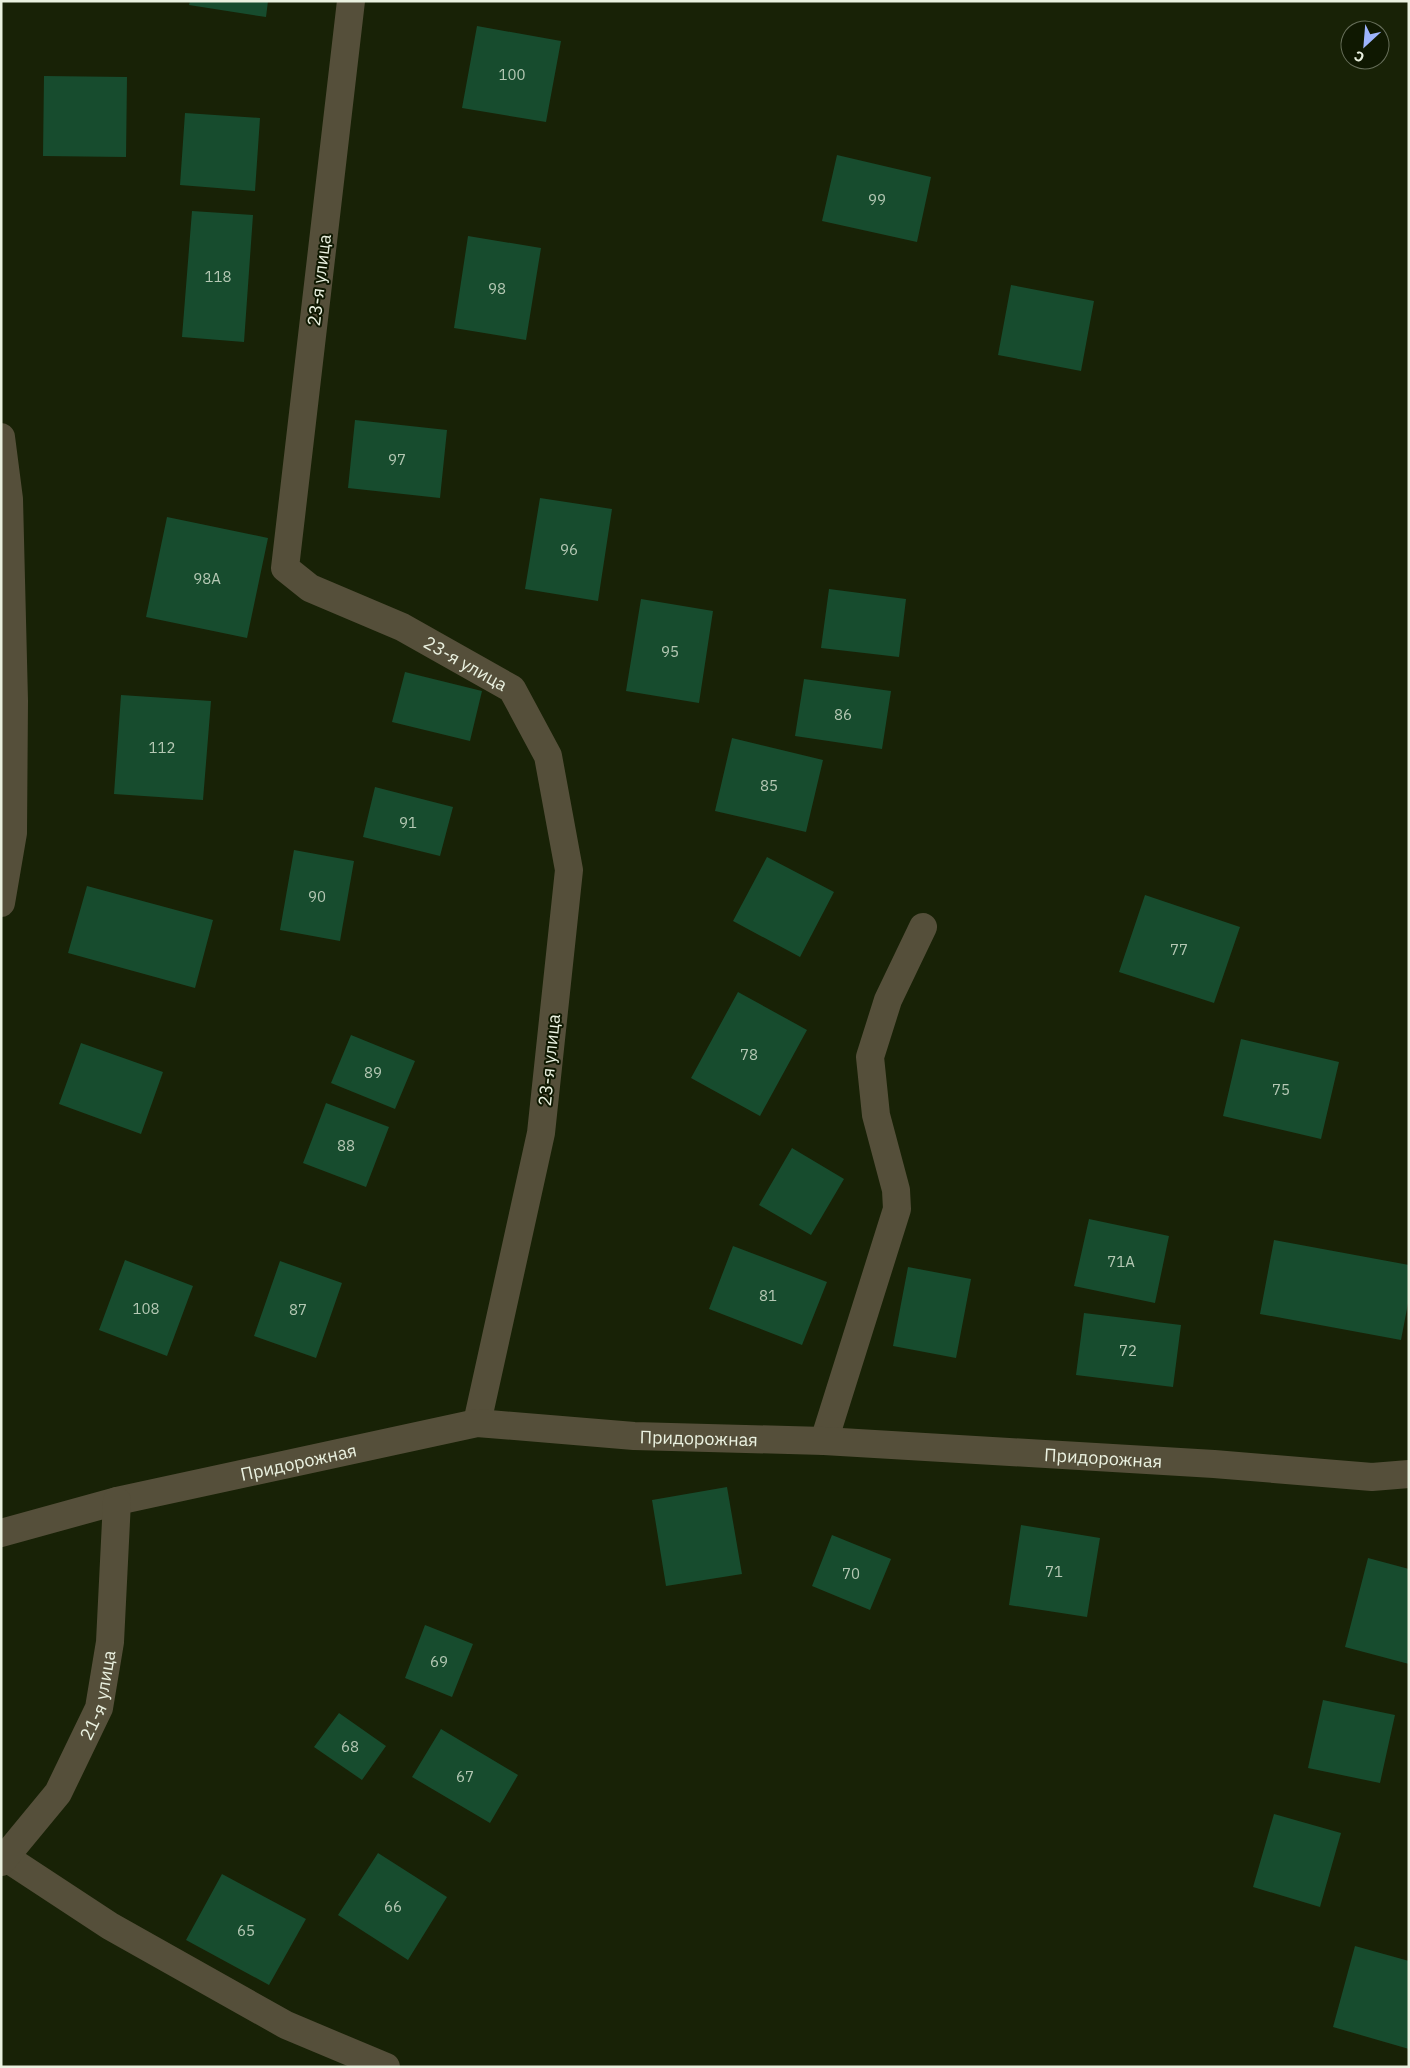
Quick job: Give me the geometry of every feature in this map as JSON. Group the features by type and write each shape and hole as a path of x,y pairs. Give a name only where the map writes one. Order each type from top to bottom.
{"street":[{"name":"23-я улица","path":"351,1 285,568 310,588 402,627 512,689 548,756 569,870 541,1133 477,1423"},
{"path":"1,437 9,499 14,711 13,833 1,903"},
{"path":"824,1441 897,1209 896,1190 876,1115 870,1057 888,1000 923,927"},
{"name":"Придорожная","path":"1,1533 117,1501 477,1423 634,1436 824,1441 1214,1464 1372,1477 1409,1474"},
{"name":"21-я улица","path":"3,1859 58,1793 99,1708 110,1642 117,1501"},
{"path":"3,1859 110,1926 286,2025 386,2067"}],"building":[{"path":"190,1 268,1 266,17 189,5"},
{"path":"477,26 561,41 546,122 462,108"},
{"path":"44,76 127,77 126,157 43,156"},
{"path":"185,113 260,118 255,191 180,185"},
{"path":"837,155 931,177 917,242 822,221"},
{"path":"192,211 253,215 244,342 182,337"},
{"path":"468,236 541,248 526,340 454,328"},
{"path":"1011,285 1094,301 1081,371 998,355"},
{"path":"355,420 447,430 440,498 348,488"},
{"path":"540,498 612,509 598,601 525,589"},
{"path":"167,517 268,538 247,638 146,617"},
{"path":"829,589 906,599 899,657 821,648"},
{"path":"641,599 713,611 699,703 626,691"},
{"path":"405,672 482,691 470,741 392,722"},
{"path":"804,679 891,691 882,749 795,736"},
{"path":"121,695 211,701 203,800 114,794"},
{"path":"732,738 823,760 806,832 715,811"},
{"path":"375,787 453,807 440,856 363,837"},
{"path":"294,850 354,861 340,941 280,930"},
{"path":"767,857 834,892 800,957 733,921"},
{"path":"87,886 213,920 195,988 68,953"},
{"path":"1145,895 1240,927 1214,1003 1119,972"},
{"path":"738,992 807,1030 760,1116 691,1078"},
{"path":"351,1035 415,1061 395,1109 331,1083"},
{"path":"1241,1039 1339,1062 1321,1139 1223,1116"},
{"path":"81,1043 163,1072 141,1134 59,1104"},
{"path":"326,1103 389,1127 366,1187 303,1163"},
{"path":"792,1148 844,1179 811,1235 759,1205"},
{"path":"1089,1219 1169,1236 1155,1303 1074,1286"},
{"path":"1274,1240 1409,1265 1409,1298 1401,1340 1260,1314"},
{"path":"733,1246 827,1282 802,1345 709,1309"},
{"path":"125,1260 193,1286 167,1356 99,1330"},
{"path":"280,1261 342,1283 316,1358 254,1336"},
{"path":"908,1267 971,1279 956,1358 893,1346"},
{"path":"1084,1313 1181,1325 1173,1387 1076,1375"},
{"path":"727,1487 742,1574 666,1586 652,1500"},
{"path":"1021,1525 1100,1538 1087,1617 1009,1605"},
{"path":"832,1535 891,1559 870,1610 812,1586"},
{"path":"1368,1558 1409,1569 1409,1664 1345,1647"},
{"path":"425,1625 473,1644 452,1697 405,1678"},
{"path":"1323,1700 1395,1715 1380,1783 1308,1768"},
{"path":"339,1713 386,1746 362,1780 314,1747"},
{"path":"441,1729 518,1775 490,1823 412,1777"},
{"path":"1274,1814 1341,1833 1320,1907 1253,1887"},
{"path":"378,1853 447,1897 408,1960 338,1915"},
{"path":"222,1874 306,1919 269,1985 186,1940"},
{"path":"1355,1946 1409,1961 1409,2049 1333,2027"}]}
